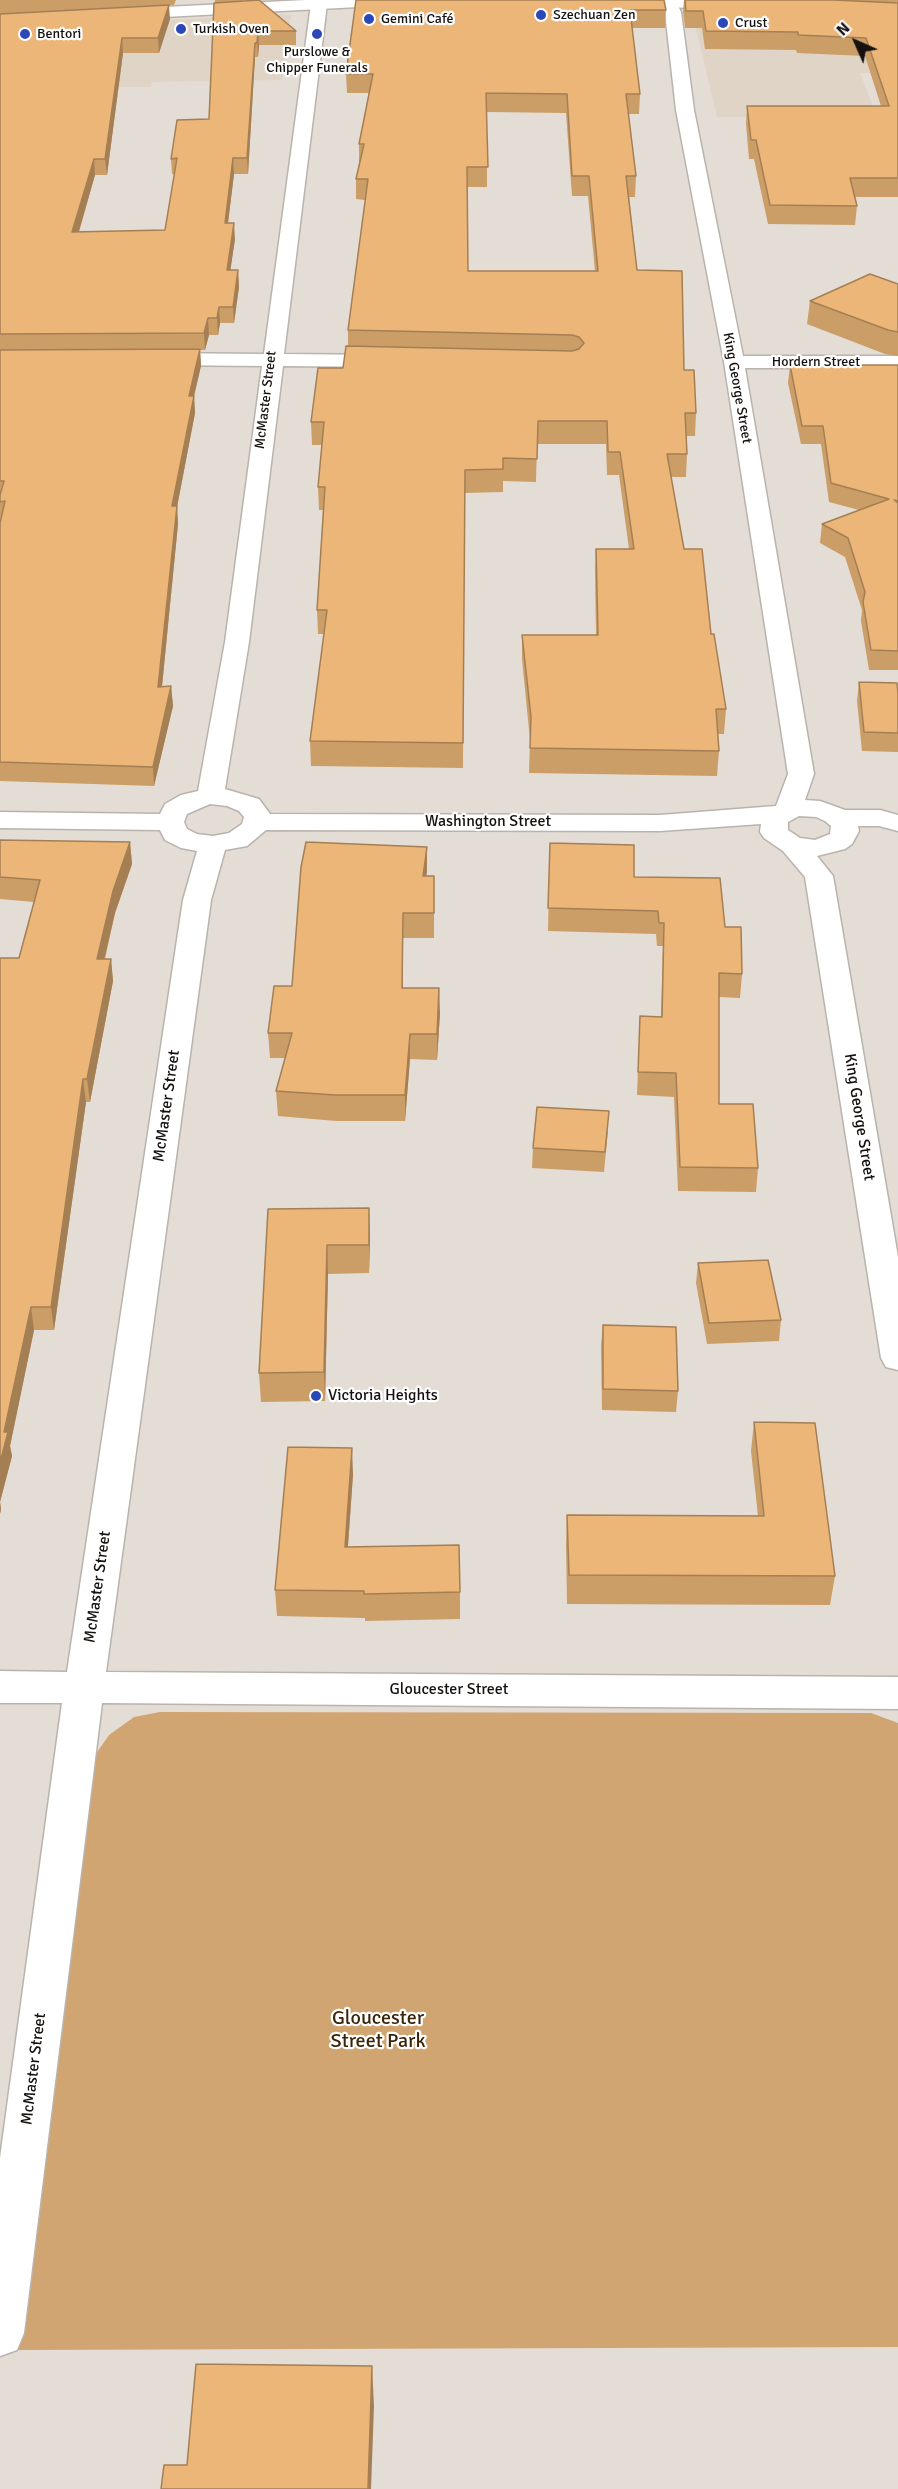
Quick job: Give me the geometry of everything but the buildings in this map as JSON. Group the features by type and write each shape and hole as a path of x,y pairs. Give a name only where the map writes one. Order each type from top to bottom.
{"street":[{"path":"104,15 272,3 319,4 398,0"},
{"path":"597,0 741,5"},
{"name":"King George Street","path":"669,3 673,12 685,110 734,362 801,774 837,828"},
{"name":"McMaster Street","path":"210,796 237,642 319,4"},
{"path":"138,359 272,358 409,361"},
{"name":"Hordern Street","path":"734,362 898,362"},
{"name":"King George Street","path":"801,774 785,827 819,876 898,1359"},
{"path":"210,796 242,800 255,810 258,822 247,835 226,843 213,844 182,838 175,834 170,822 175,810 181,805 210,796"},
{"path":"837,828 815,848 785,827 809,808 837,828 898,825"},
{"path":"0,820 170,822"},
{"name":"Washington Street","path":"258,822 660,823 718,821 785,827"},
{"path":"819,876 837,828"},
{"name":"McMaster Street","path":"0,2333 84,1687 197,900 213,844"},
{"name":"Gloucester Street","path":"0,1687 898,1693"}],"shaded area":[{"path":"284,14 291,16 282,80 152,82 151,87 0,87 0,29"},
{"path":"693,16 898,20 898,73 860,73 877,116 717,117"}],"green space":[{"name":"Gloucester Street Park","path":"160,1712 871,1713 898,1723 898,2347 16,2350 93,1758 109,1735 134,1717"}],"place":[{"name":"Szechuan Zen","path":"541,15"},
{"name":"Gemini Café","path":"369,19"},
{"name":"Crust","path":"723,23"},
{"name":"Turkish Oven","path":"181,29"},
{"name":"Bentori","path":"25,34"},
{"name":"Purslowe & Chipper Funerals","path":"317,34"},
{"name":"Victoria Heights","path":"316,1396"}]}
